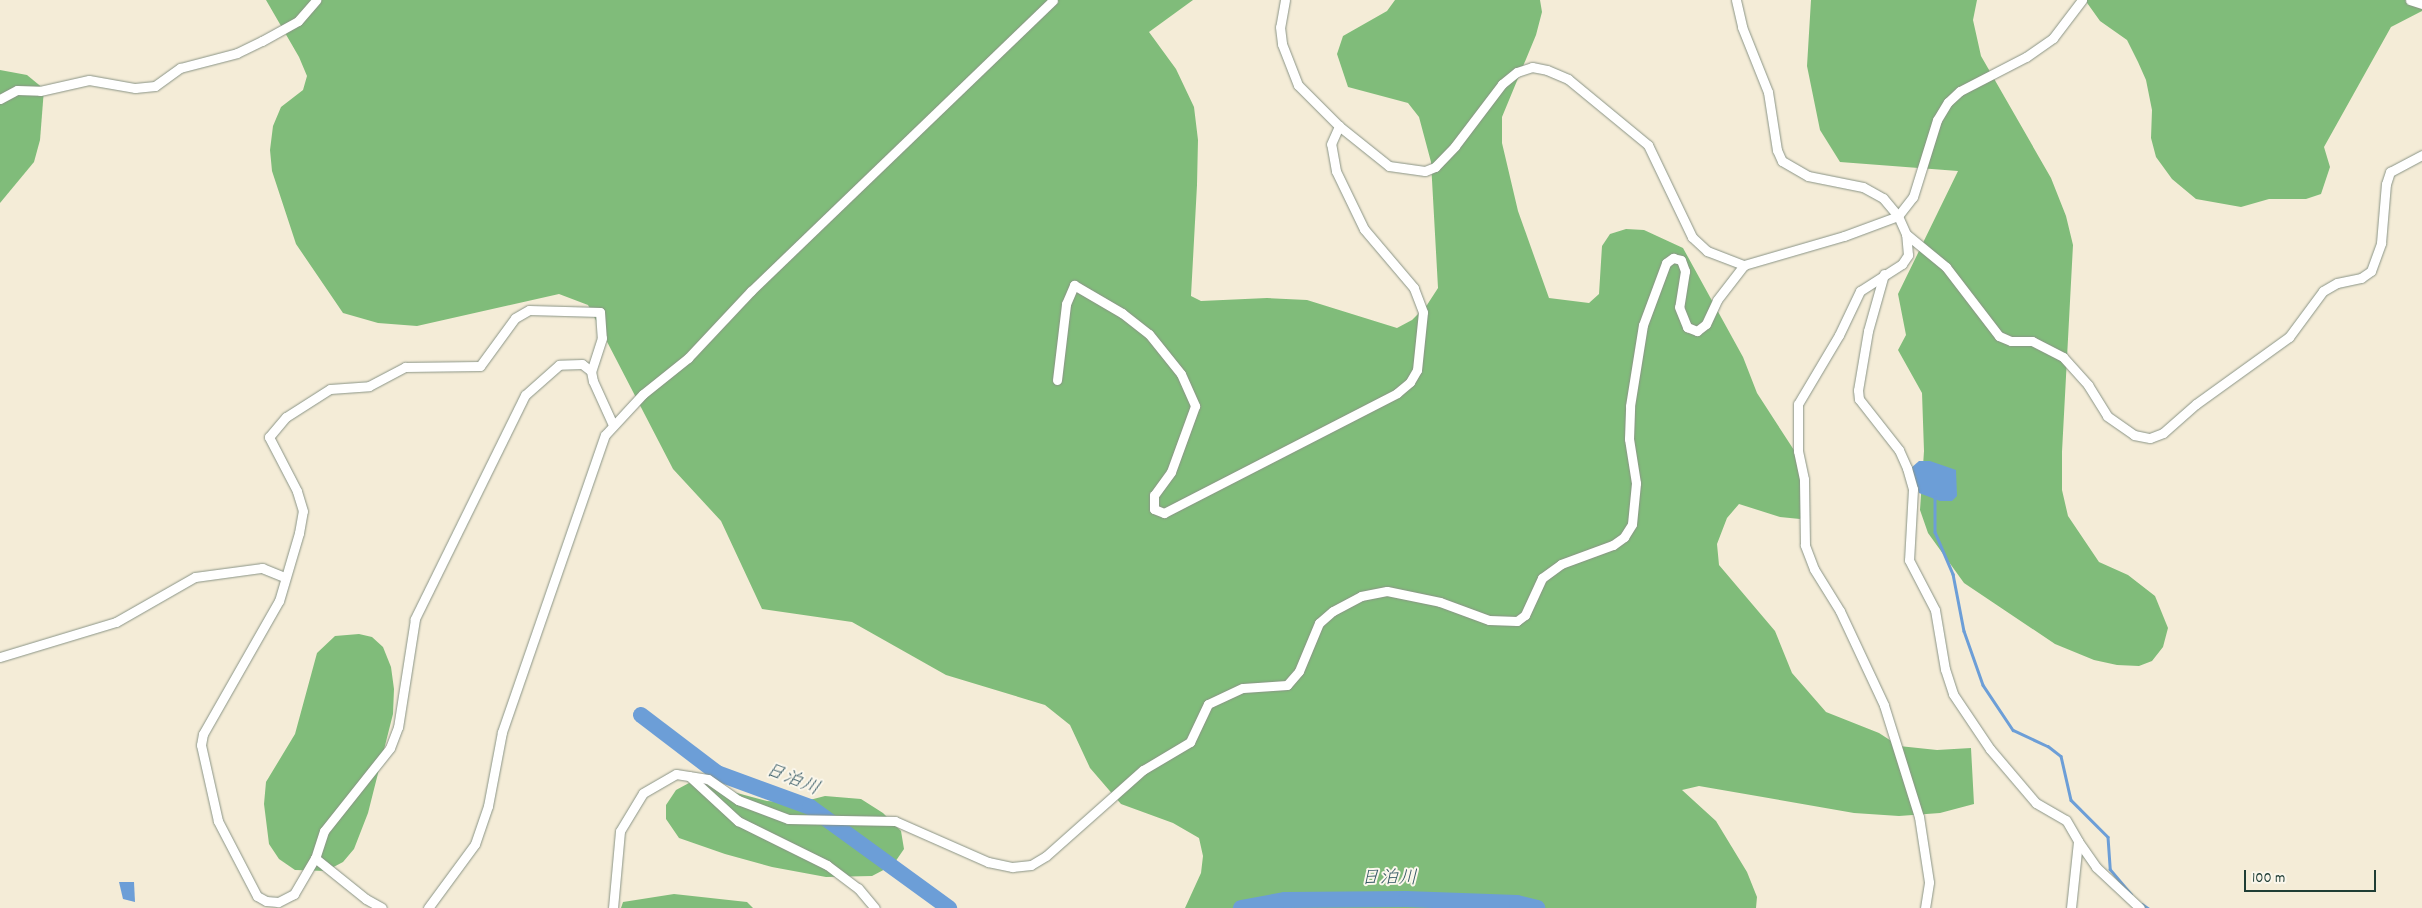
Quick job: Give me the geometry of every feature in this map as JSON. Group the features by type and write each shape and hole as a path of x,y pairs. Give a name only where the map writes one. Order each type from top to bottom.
{"street":[{"path":"0,99 17,90 40,91 89,80 135,88 155,86 180,68 237,53 262,41 298,21 316,0"},
{"path":"428,908 476,844 488,806 502,732 594,459 613,425 643,394 688,358 751,291 1053,0"},
{"path":"1285,0 1280,27 1288,65 1298,85 1339,126 1389,166 1425,171 1442,161 1502,84 1517,72 1532,67 1547,70 1568,79 1648,144 1692,236 1707,252 1744,265 1844,236 1898,216 1912,196 1937,120 1948,102 1960,92 2026,57 2052,38 2082,0"},
{"path":"1736,0 1742,27 1768,92 1777,150 1782,161 1808,176 1863,188 1883,198 1898,216 1906,234 1908,256 1902,264 1860,291 1821,366 1803,390 1798,404 1798,450 1804,479 1805,545 1814,569 1840,611 1884,705 1919,817 1929,882 1925,908"},
{"path":"2410,0 2422,4"},
{"path":"1057,380 1066,304 1074,285 1122,313 1149,334 1181,374 1195,406 1171,472 1154,495 1154,509 1164,513 1397,393 1410,382 1417,370 1423,312 1414,288 1364,229 1336,170 1330,144 1339,126"},
{"path":"1906,234 1946,267 1999,336 2012,341 2032,341 2063,357 2088,385 2107,416 2134,435 2150,438 2163,433 2196,404 2289,337 2323,291 2336,282 2361,278 2371,271 2381,242 2386,184 2390,172 2422,155"},
{"path":"613,908 620,831 643,793 676,774 687,774 708,779 738,800 788,819 895,821 988,862 1012,867 1031,865 1046,856 1143,770 1190,742 1208,704 1242,688 1287,685 1299,671 1319,623 1333,610 1361,596 1387,591 1440,602 1489,620 1516,621 1525,615 1542,578 1561,564 1613,545 1624,537 1632,524 1636,483 1629,439 1630,406 1644,325 1666,262 1673,258 1681,260 1685,271 1679,307 1687,327 1697,331 1706,324 1717,300 1744,265"},
{"path":"1884,274 1864,350 1858,390 1859,399 1899,450 1907,468 1913,489 1909,560 1935,610 1950,686 1958,705 1990,749 2036,803 2066,820 2096,867 2140,908"},
{"path":"592,371 582,364 559,365 526,395 415,619 398,727 390,748 324,831 315,858 294,894 278,902 257,896 218,821 201,745 203,734 279,601 303,510 298,491 269,437 286,417 330,389 369,386 405,367 480,366 515,318 529,310 600,312 602,338 592,371 592,381 613,425"},
{"path":"0,657 116,622 195,577 262,568 284,577"},
{"path":"687,774 738,820 826,865 858,888 875,908"},
{"path":"2071,908 2078,841"},
{"path":"315,858 366,899 382,908"}],"green space":[{"path":"266,0 1193,0 1149,32 1176,69 1194,107 1198,140 1191,296 1201,301 1267,298 1307,300 1397,328 1412,320 1427,305 1438,288 1431,162 1419,117 1408,103 1348,87 1337,54 1343,36 1387,11 1395,0 1540,0 1542,12 1536,35 1502,117 1502,143 1518,211 1549,298 1589,303 1599,294 1602,246 1610,234 1626,229 1644,230 1683,248 1743,357 1757,393 1803,464 1808,510 1800,519 1780,517 1739,504 1727,518 1717,544 1719,565 1775,631 1792,673 1826,712 1879,733 1899,746 1937,750 1971,748 1974,804 1940,813 1899,816 1854,813 1699,786 1682,790 1716,821 1747,872 1757,897 1756,908 1185,908 1201,873 1203,856 1199,838 1173,823 1121,804 1090,768 1070,725 1045,705 946,675 852,622 762,609 721,521 673,469 588,305 559,294 417,326 378,323 343,313 296,244 272,171 270,150 273,126 281,107 303,90 307,76 299,57"},
{"path":"1811,0 1977,0 1973,20 1981,56 2051,178 2066,216 2073,245 2062,452 2062,490 2068,516 2099,562 2128,575 2155,596 2168,628 2163,647 2152,661 2139,666 2117,665 2094,660 2055,644 1964,583 1928,533 1920,510 1924,451 1922,393 1898,350 1906,335 1898,294 1958,171 1840,162 1820,130 1807,66"},
{"path":"2085,0 2422,0 2422,11 2391,27 2324,147 2330,167 2321,194 2306,199 2269,199 2241,207 2196,199 2172,179 2156,157 2151,138 2152,110 2146,80 2138,62 2127,40 2100,21"},
{"path":"0,70 27,75 44,89 40,140 34,162 0,203"},
{"path":"359,634 372,637 383,647 391,667 394,689 393,714 368,813 354,849 343,862 326,871 295,870 279,859 269,844 264,804 266,782 295,734 317,653 335,636"},
{"path":"689,783 707,785 767,801 798,803 825,796 861,799 883,813 901,831 904,849 893,865 872,876 826,877 772,867 725,854 679,838 666,819 666,805 676,790"},
{"path":"674,894 747,902 753,908 621,908 623,902"}],"water":[{"path":"1919,461 1930,461 1956,470 1957,496 1952,501 1940,501 1919,493 1911,468"},
{"path":"119,882 134,882 135,902 123,899"}],"waterway":[{"path":"1935,497 1935,532 1953,574 1964,631 1983,685 2013,730 2048,746 2061,756 2071,800 2108,837 2110,869 2131,894"},
{"name":"日泊川","path":"641,715 717,773 810,807 949,908"},
{"name":"日泊川","path":"1241,908 1285,900 1406,899 1517,903 1537,908"},
{"path":"2142,904 2148,908"}]}
